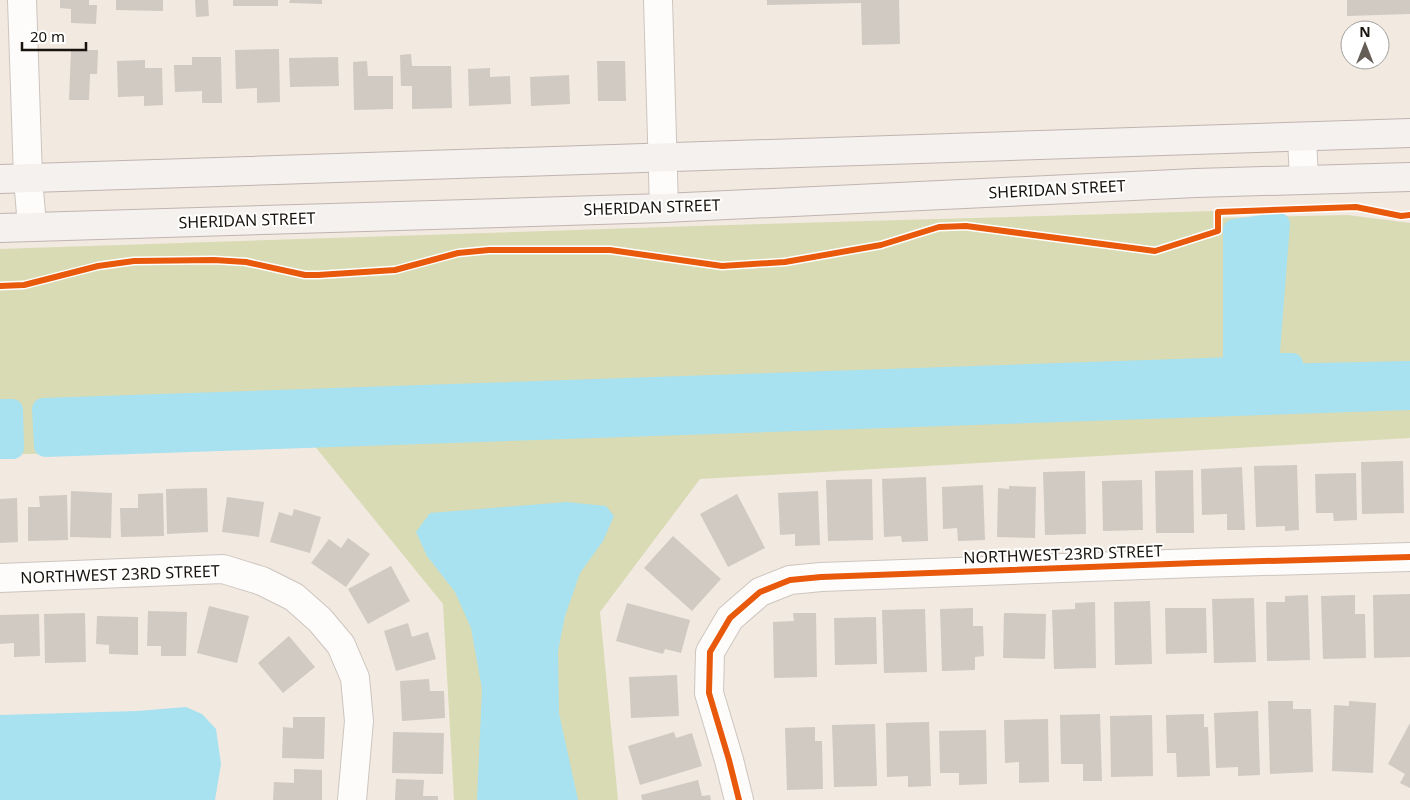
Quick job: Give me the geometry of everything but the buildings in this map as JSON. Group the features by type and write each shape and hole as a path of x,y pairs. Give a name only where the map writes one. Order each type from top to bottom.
{"main road":[{"path":"0,179 1410,133"},
{"name":"SHERIDAN STREET","path":"0,228 664,208 1196,183 1410,177"}],"street":[{"path":"22,0 28,178 32,226"},
{"path":"658,0 664,208"},
{"path":"1302,137 1304,180"},
{"name":"NORTHWEST 23RD STREET","path":"739,800 729,760 708,693 710,652 730,618 760,592 790,580 1196,563 1410,557"},
{"name":"NORTHWEST 23RD STREET","path":"0,578 224,570 262,581 294,597 320,620 342,645 354,678 359,720 352,800"}],"green space":[{"path":"1213,211 1221,218 1347,215 1410,223 1410,438 700,479 600,612 618,800 454,800 443,604 313,444 0,455 0,249"}],"water":[{"path":"1279,224 1268,364 1410,361 1410,399 45,446 43,409 1233,368 1234,230"},
{"path":"0,410 12,410 13,448 0,448"},
{"path":"566,502 606,506 614,516 603,541 580,573 565,616 558,651 559,713 578,800 477,800 482,689 471,628 455,592 427,556 416,532 430,513"},
{"path":"186,707 202,714 216,729 221,764 215,800 0,800 0,715 137,711"}],"waterway":[{"path":"1292,364 1268,364 1279,224 1234,230 1234,368 43,409 45,446 1410,399"},
{"path":"0,410 12,410 13,448 0,448"}],"cycle path":[{"path":"0,286 24,285 98,266 134,261 214,260 246,262 305,275 318,275 395,270 458,253 489,250 610,250 722,266 785,262 881,245 939,227 966,226 1155,251 1218,231 1218,212 1356,207 1401,216 1410,215"},
{"path":"739,800 709,693 710,652 730,618 760,592 790,580 821,577 1196,563 1410,557"}]}
